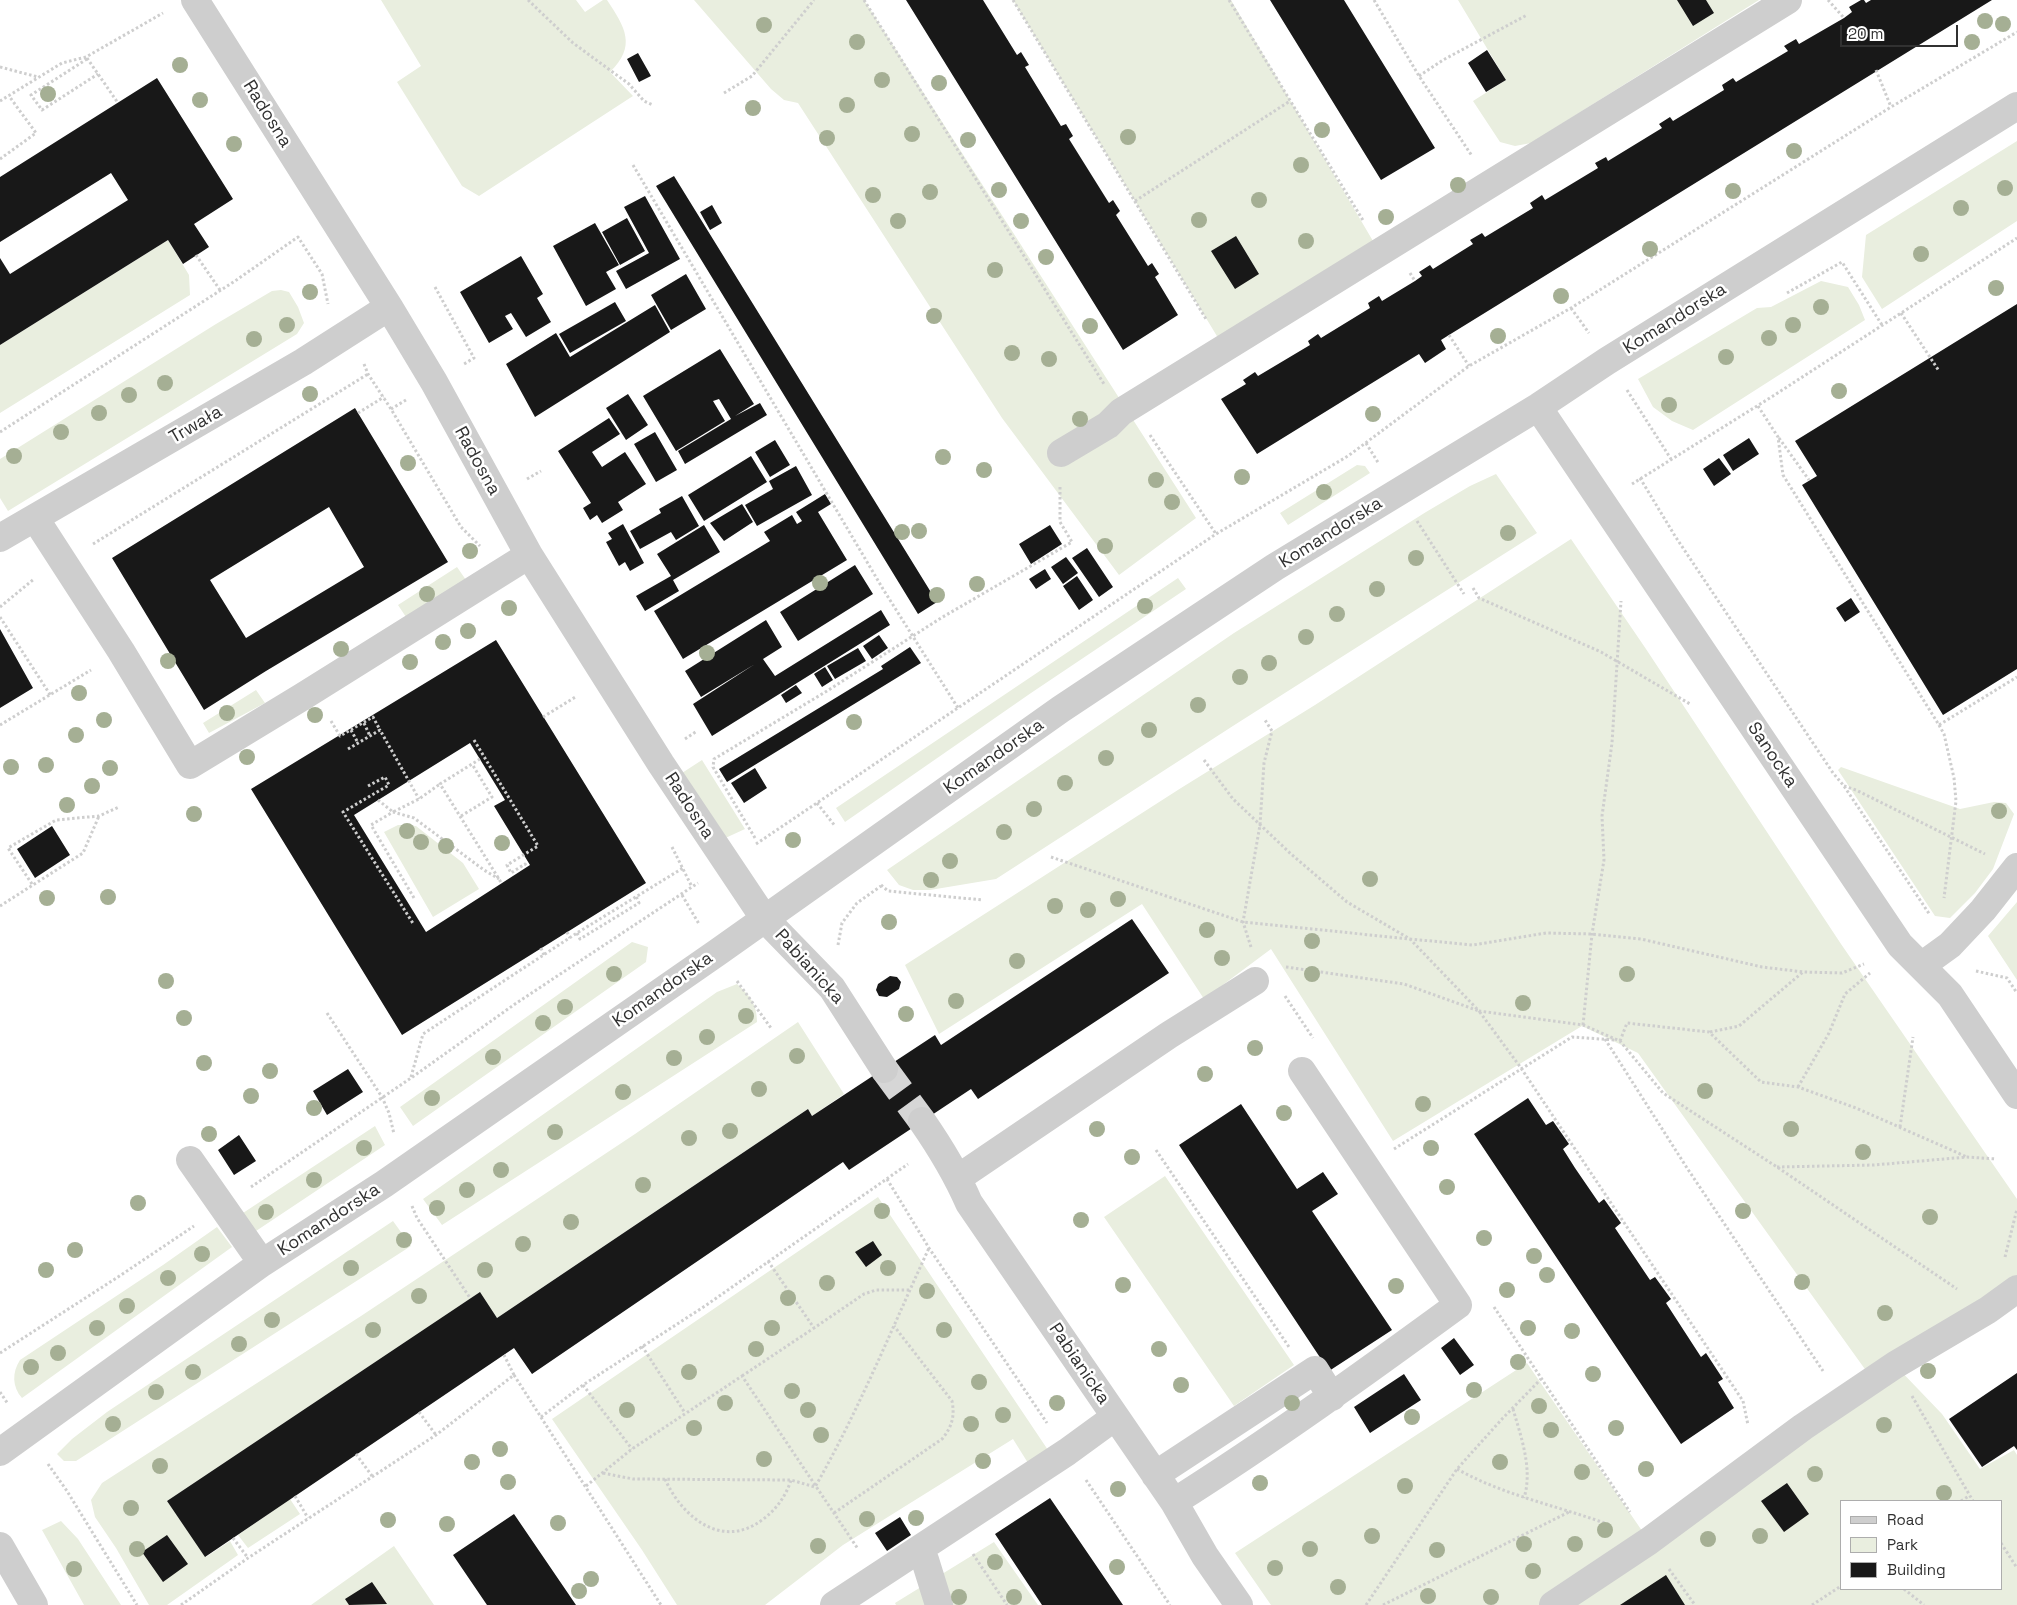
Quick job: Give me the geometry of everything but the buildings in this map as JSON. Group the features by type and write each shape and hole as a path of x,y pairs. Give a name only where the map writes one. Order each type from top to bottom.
{"street":[{"name":"Radosna","path":"195,0 389,307 434,382 529,555 666,771 764,918"},
{"path":"1061,453 1108,425 1126,409 1223,348 1788,0"},
{"name":"Komandorska","path":"0,1452 262,1263 384,1184 1061,709 1227,599 1538,407 1607,361 2017,106"},
{"name":"Trwała","path":"0,538 303,362 389,307"},
{"name":"Sanocka","path":"1538,407 1900,945 1950,995 2017,1094"},
{"path":"34,518 121,651 190,764 302,697 529,555"},
{"path":"1921,966 1944,935 1983,910 2017,867"},
{"name":"Pabianicka","path":"764,918 832,988 884,1069"},
{"path":"958,1178 1169,1035 1254,981"},
{"path":"1174,1502 1220,1473 1332,1396 1458,1305 1302,1071"},
{"name":"Pabianicka","path":"929,1131 958,1178 969,1203 1174,1502 1206,1556 1239,1605"},
{"path":"190,1160 221,1207 262,1263"},
{"path":"1553,1605 1649,1541 1803,1427 1895,1365 2008,1300"},
{"path":"1155,1475 1314,1370 1332,1396"},
{"path":"834,1605 1067,1452 1115,1417"},
{"path":"0,1546 34,1605"},
{"path":"919,1550 925,1560 939,1605"}],"path":[{"path":"528,0 573,44 630,84 644,100 653,105"},
{"path":"724,93 752,76 814,0"},
{"path":"864,0 1126,409 1216,534"},
{"path":"1013,0 1223,348"},
{"path":"1229,0 1381,250"},
{"path":"1374,0 1420,76 1490,183"},
{"path":"1828,0 1844,18"},
{"path":"98,74 42,110 31,95 87,58 169,9"},
{"path":"1420,76 1443,60 1527,15"},
{"path":"753,846 1216,534 1348,456 1469,366 1571,308 1891,107 2017,32"},
{"path":"87,58 118,103"},
{"path":"0,101 62,63 87,58"},
{"path":"0,67 39,78"},
{"path":"1876,70 1891,107"},
{"path":"0,158 36,133 9,96"},
{"path":"1135,202 1290,101"},
{"path":"632,165 873,572 958,708"},
{"path":"0,432 298,238 322,274 328,304"},
{"path":"1632,484 1758,406 2017,238"},
{"path":"196,255 220,290"},
{"path":"1749,272 1771,302 1842,262 1882,325"},
{"path":"436,287 474,358 462,366"},
{"path":"1571,308 1590,336"},
{"path":"1901,313 1940,371"},
{"path":"1449,335 1469,366"},
{"path":"363,360 368,374 410,440"},
{"path":"0,607 38,577 368,374"},
{"path":"1623,385 1671,459"},
{"path":"391,409 412,396"},
{"path":"358,413 384,397"},
{"path":"1758,406 1809,480"},
{"path":"1778,437 1783,475 1944,734 1954,778 1956,801 1943,911 1944,935"},
{"path":"1366,443 1380,466"},
{"path":"758,842 713,767 714,759 1003,581 1022,573 1072,542 1060,522 1061,453"},
{"path":"521,483 542,471"},
{"path":"1640,478 1675,536 1833,773 1844,786 1968,968 2007,978 2017,993"},
{"path":"1416,520 1464,594"},
{"path":"1473,588 1479,598 1575,639 1690,704"},
{"path":"1583,1025 1592,934 1604,860 1602,816 1612,743 1621,601"},
{"path":"0,617 51,696"},
{"path":"1939,725 2017,676"},
{"path":"0,725 70,684"},
{"path":"543,717 577,695"},
{"path":"340,734 340,736 374,717 418,799"},
{"path":"1243,922 1260,824 1263,770 1272,731 1266,720"},
{"path":"364,723 370,736"},
{"path":"351,730 358,743"},
{"path":"348,749 380,730"},
{"path":"474,740 538,846 506,865 511,873 526,864 528,867"},
{"path":"414,898 371,825 418,799 480,759"},
{"path":"1204,760 1232,799 1347,902 1410,939 1478,1011 1522,1068 1743,1401 1748,1424 1746,1432"},
{"path":"461,816 492,796 472,764"},
{"path":"368,786 384,777 389,785 343,812 414,925"},
{"path":"440,784 502,884"},
{"path":"1844,786 1856,790 1988,856"},
{"path":"378,800 393,812 414,818 499,879"},
{"path":"817,804 839,831"},
{"path":"32,884 8,848 56,820 99,816 119,807"},
{"path":"0,906 83,853 99,816"},
{"path":"1051,857 1243,922 1473,945 1546,933 1592,934 1641,939 1762,967 1804,972 1842,973 1864,964"},
{"path":"411,1078 423,1034 577,933 683,868 692,887"},
{"path":"0,1353 118,1278 411,1078 515,1004 706,878"},
{"path":"878,882 888,891 982,900"},
{"path":"838,948 842,923 857,903 881,886"},
{"path":"682,895 701,927"},
{"path":"577,933 580,939 639,903 636,896"},
{"path":"567,932 570,938"},
{"path":"541,948 544,955"},
{"path":"1282,967 1404,984 1478,1011 1583,1025 1620,1041 1663,1093 1777,1167 2008,1300"},
{"path":"1620,1041 1628,1023 1709,1032 1740,1026 1804,972"},
{"path":"1798,1087 1829,1033 1845,994 1870,973"},
{"path":"734,976 771,1028"},
{"path":"327,1013 382,1098 389,1113 395,1142"},
{"path":"1709,1032 1761,1082 1798,1087 1900,1127 1967,1157"},
{"path":"1390,1152 1572,1037 1620,1041"},
{"path":"1900,1127 1913,1037"},
{"path":"1605,1039 1687,1168 1824,1372"},
{"path":"541,1417 583,1385 705,1306 887,1179 929,1131"},
{"path":"1156,1150 1307,1375"},
{"path":"1777,1167 1874,1165 1967,1157 1996,1159"},
{"path":"887,1179 929,1248 1170,1605"},
{"path":"410,1203 417,1218 470,1298"},
{"path":"2008,1300 2002,1269 2017,1209"},
{"path":"815,1487 836,1451 929,1248"},
{"path":"768,1261 814,1328"},
{"path":"586,1486 632,1449 864,1294 876,1290 910,1290"},
{"path":"834,1513 942,1439 952,1424 954,1416 952,1401 894,1326"},
{"path":"642,1346 685,1413"},
{"path":"504,1355 514,1375 661,1605"},
{"path":"1895,1365 1972,1500"},
{"path":"181,1605 248,1558 436,1434 514,1375"},
{"path":"742,1376 876,1577"},
{"path":"1366,1605 1457,1469 1541,1379"},
{"path":"583,1385 632,1449"},
{"path":"0,1392 10,1408"},
{"path":"1513,1408 1525,1453 1528,1486 1524,1498"},
{"path":"419,1412 436,1434"},
{"path":"356,1454 372,1476"},
{"path":"48,1464 68,1491 138,1605"},
{"path":"1457,1469 1477,1480 1524,1498 1571,1511 1616,1527"},
{"path":"603,1473 633,1479 791,1480 815,1487"},
{"path":"665,1479 672,1496 687,1513 716,1529 737,1532 753,1526 768,1515 787,1493 791,1480"},
{"path":"295,1496 308,1518"},
{"path":"1963,1500 1969,1496"},
{"path":"1383,1605 1571,1511"},
{"path":"954,1527 1007,1605"},
{"path":"234,1538 248,1558"},
{"path":"2002,1546 2017,1568"},
{"path":"1812,1605 1840,1587"},
{"path":"1905,1590 1924,1605"}],"green space":[{"path":"381,0 576,0 585,12 603,0 607,0 623,28 626,45 618,63 610,72 633,96 479,196 462,186 397,82 421,66"},
{"path":"694,0 864,0 1196,518 1119,575 1002,418 798,103 784,100 771,89"},
{"path":"1013,0 1231,0 1383,258 1226,351"},
{"path":"1458,0 1759,0 1531,143 1515,146 1500,142 1473,101 1506,80"},
{"path":"2017,141 2017,221 1882,309 1862,277 1866,235"},
{"path":"168,240 189,275 190,295 0,413 0,345"},
{"path":"1821,281 1848,287 1859,305 1865,320 1693,430 1672,421 1653,407 1638,379 1757,308 1771,307"},
{"path":"281,290 289,292 298,307 304,323 297,334 8,511 0,498 0,459 216,324 272,291"},
{"path":"1357,465 1365,466 1370,473 1288,525 1280,513"},
{"path":"1496,474 1537,533 996,879 930,890 913,890 899,885 887,870 1234,633 1426,512 1470,486"},
{"path":"1571,539 1841,944 2017,1199 2017,1278 1872,1379 1638,1053 1582,1026 1393,1141 1271,949 1204,999 1142,904 939,1034 905,965 1181,788 1315,705"},
{"path":"457,567 466,580 406,617 398,605"},
{"path":"1178,578 1186,589 1031,693 845,822 836,808"},
{"path":"256,690 265,703 209,733 203,723"},
{"path":"702,760 745,829 721,840 682,773"},
{"path":"1841,767 1960,809 1994,802 2006,803 2014,814 1993,869 1975,893 1950,918 1935,916 1838,770"},
{"path":"398,825 416,826 463,863 479,889 433,917 384,832"},
{"path":"2017,902 2017,980 1988,936"},
{"path":"632,942 648,947 646,962 413,1126 400,1107"},
{"path":"737,984 752,1001 756,1010 757,1022 442,1225 423,1199 717,992"},
{"path":"798,1022 844,1094 812,1116 808,1109 497,1318 479,1293 167,1501 206,1557 230,1541 238,1555 167,1605 149,1605 116,1548 95,1517 91,1500 102,1483 361,1316 635,1134"},
{"path":"375,1126 385,1145 256,1231 243,1213"},
{"path":"1165,1176 1294,1365 1234,1406 1104,1217"},
{"path":"878,1197 1048,1450 1028,1463 1013,1439 843,1545 765,1605 677,1605 642,1550 552,1419"},
{"path":"393,1221 411,1246 76,1461 64,1461 57,1454 72,1439 107,1412"},
{"path":"217,1227 232,1247 22,1398 16,1389 14,1379 14,1374 20,1360"},
{"path":"1527,1363 1649,1541 1895,1365 1942,1414 1980,1469 2014,1450 2017,1455 2017,1605 1271,1605 1235,1553"},
{"path":"290,1499 300,1514 248,1548 238,1535"},
{"path":"61,1521 78,1539 121,1605 84,1605 42,1530"},
{"path":"994,1542 1038,1605 896,1605 895,1603"},
{"path":"394,1546 434,1605 311,1605"}],"tunnel":[{"path":"884,1069 922,1121"}]}
